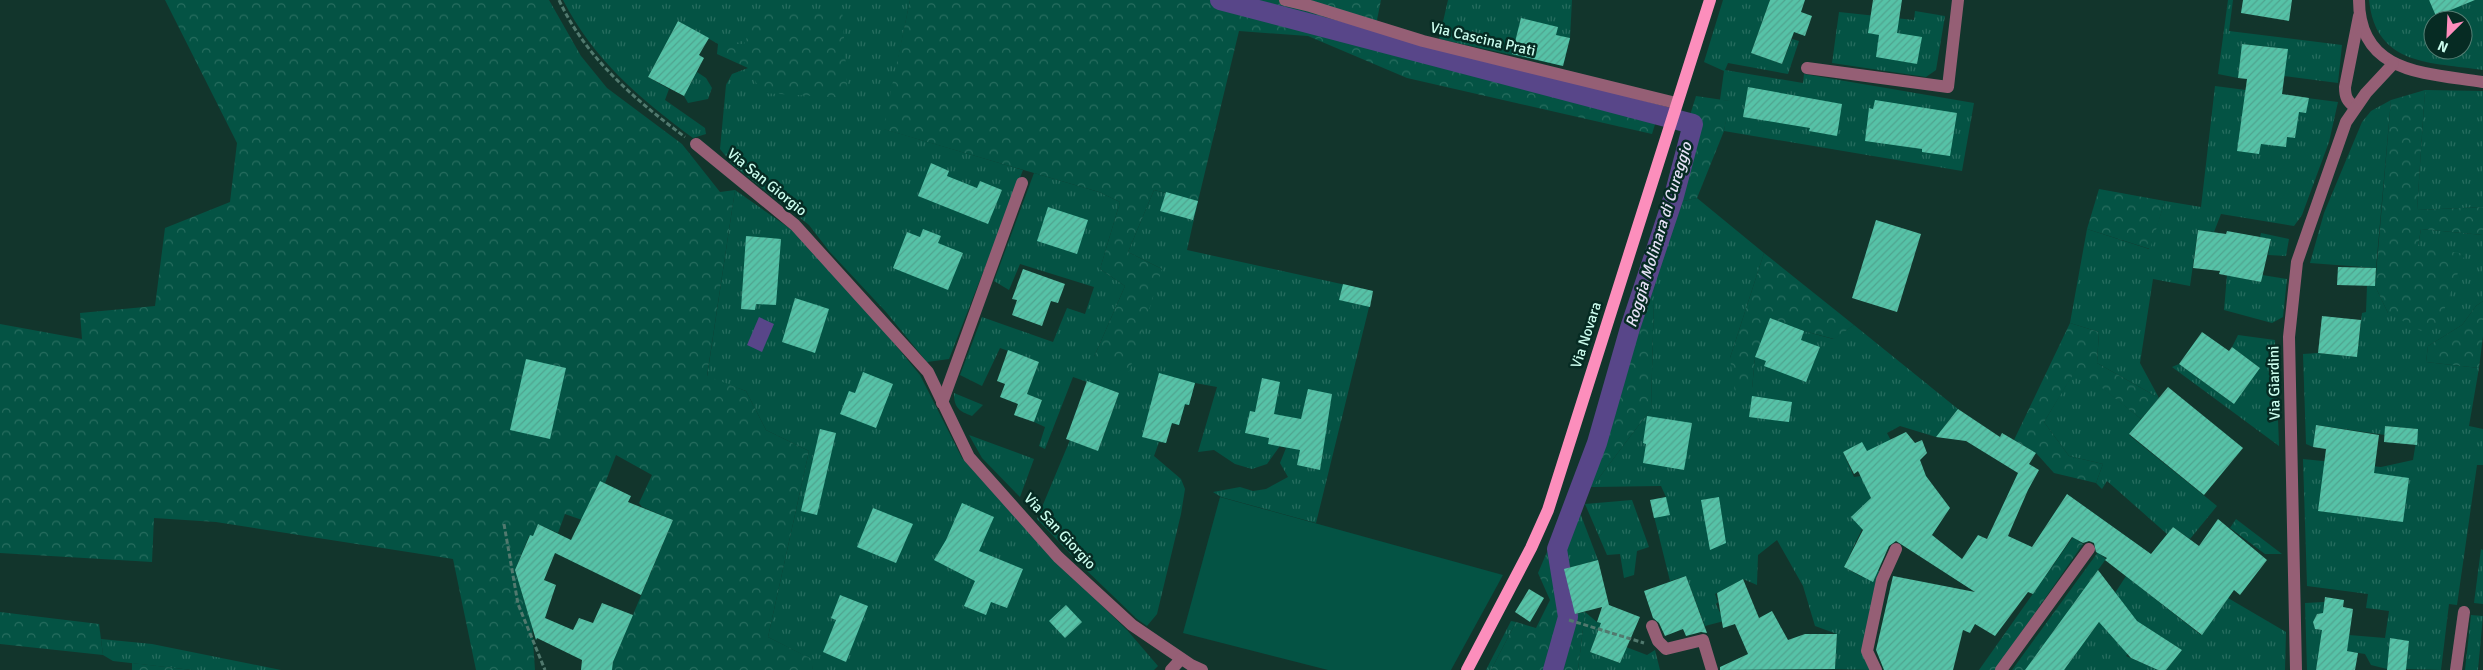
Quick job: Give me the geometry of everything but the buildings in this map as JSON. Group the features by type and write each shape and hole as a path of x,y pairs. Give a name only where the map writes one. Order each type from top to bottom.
{"main road":[{"name":"Via Novara","path":"1467,670 1531,548 1548,510 1710,0"}],"street":[{"name":"Via Cascina Prati","path":"1285,0 1423,41 1675,107"},
{"path":"1807,68 1948,87 1958,0"},
{"path":"2355,107 2348,102 2345,95 2359,16 2359,0"},
{"path":"2359,16 2366,34 2386,60 2393,64 2421,73 2483,82"},
{"name":"Via Giardini","path":"2296,670 2289,336 2297,262 2340,135 2355,107 2393,64"},
{"name":"Via San Giorgio","path":"696,144 795,225 928,372 969,457 1058,557 1132,625 1182,659 1202,670"},
{"path":"942,402 1022,183"},
{"path":"1876,670 1867,651 1882,580 1896,549"},
{"path":"2002,670 2089,550"},
{"path":"2456,670 2464,612"},
{"path":"1652,626 1662,646 1666,649 1703,640 1712,670"},
{"path":"1171,670 1182,659"}],"path":[{"path":"559,0 571,26 614,78 647,109 696,144"},
{"path":"504,524 518,604 545,670"},
{"path":"1569,620 1640,642 1662,646"}],"green space":[{"path":"165,0 549,0 581,56 607,88 682,144 720,192 735,190 707,376 746,391 766,430 809,451 768,637 814,660 812,670 612,670 613,662 673,520 642,507 639,503 652,475 616,455 605,483 600,481 582,520 565,514 558,533 538,524 533,536 529,536 515,570 532,626 535,670 476,670 453,559 216,522 154,518 152,562 0,553 0,324 82,339 80,313 155,306 165,228 230,202 237,143"},
{"path":"563,0 910,0 884,129 1023,170 949,359 927,362 886,312 829,251 809,225 733,165 720,149 726,85 732,74 748,68 744,44 718,44 678,21 648,77 669,89 665,100 705,128 706,134 693,138 636,93 619,76 589,41"},
{"path":"910,0 1381,0 1374,35 1661,105 1652,134 1407,78 1308,36 1239,31 1198,201 1154,190 1128,252 1162,269 1129,372 1094,357 1125,286 1100,269 1120,202 1099,192 883,129"},
{"path":"1448,0 1572,0 1570,38 1563,66 1439,39"},
{"path":"1723,0 1770,0 1751,53 1782,64 1792,39 1799,41 1788,74 1728,63 1725,70 1803,83 1804,74 1974,103 1962,171 1724,131 1729,101 1720,100 1724,71 1704,62"},
{"path":"2228,0 2233,0 2229,31 2342,45 2338,83 2284,76 2287,49 2243,44 2238,78 2218,74"},
{"path":"2369,0 2483,0 2483,70 2426,62 2410,57 2395,49 2383,38 2374,22"},
{"path":"842,8 848,98 762,93 748,68 717,54 718,44 744,44 758,12"},
{"path":"1915,11 1945,16 1936,70 1926,77 1832,63 1839,12 1914,20"},
{"path":"697,72 706,78 712,88 708,99 688,103 684,96"},
{"path":"2215,86 2338,102 2329,142 2302,215 2294,226 2221,214 2214,232 2198,230 2190,286 2153,279 2140,363 2159,398 2097,363 2099,332 2070,323 2087,229 2149,249 2165,201 2201,207"},
{"path":"2425,90 2483,91 2483,207 2417,210"},
{"path":"2425,90 2417,210 2483,207 2483,235 2421,229 2418,246 2465,254 2440,321 2421,331 2388,313 2375,286 2391,100"},
{"path":"1696,96 1730,101 1724,131 1697,198 1679,202 1655,260 1651,409 1592,487 1573,489"},
{"path":"2391,100 2376,268 2310,263 2324,213 2362,122 2371,111"},
{"path":"1034,173 1099,192 1120,202 1100,269 1125,286 1094,357 1162,269 1128,252 1154,190 1198,201 1187,250 1373,291 1316,523 1221,497 1213,492 1240,487 1253,491 1266,489 1288,477 1280,463 1286,448 1280,446 1267,464 1252,469 1235,464 1214,450 1198,452 1217,387 1195,383 1189,405 1185,405 1179,425 1171,423 1166,443 1159,442 1154,456 1181,479 1185,489 1181,514 1157,614 1147,626 1137,619 1083,567 1037,519 1070,440 1098,451 1119,393 1073,377 1045,449 1039,446 1045,427 1034,422 1042,400 1027,394 1039,362 1000,348 982,386 960,375 982,317 1053,342 1067,308 1085,314 1094,287 1020,264 1009,290 994,281"},
{"path":"2099,189 2165,201 2150,249 2087,229"},
{"path":"735,190 792,230 875,320 920,375 962,458 1058,563 1127,630 1158,666 1154,670 812,670 813,660 768,637 809,451 766,430 746,391 707,377"},
{"path":"1697,198 1764,253 1730,358 1752,389 1755,357 1770,318 1804,331 1833,339 1854,325 1958,409 1936,437 1900,426 1887,433 1897,452 1873,464 1862,443 1843,452 1854,477 1861,476 1871,498 1862,529 1844,567 1862,577 1867,566 1886,574 1871,653 1871,670 1835,669 1837,634 1815,626 1803,586 1777,540 1758,555 1757,585 1743,579 1715,594 1718,602 1716,604 1724,621 1705,626 1686,576 1670,581 1650,500 1666,497 1661,486 1592,487 1651,409 1655,260 1679,202"},
{"path":"2421,229 2483,235 2483,301 2476,306 2462,325 2428,346 2426,362 2479,368 2469,426 2483,429 2483,465 2477,465 2457,605 2449,604 2441,670 2406,669 2409,641 2391,639 2387,669 2371,665 2365,654 2320,647 2316,670 2307,670 2305,603 2324,602 2323,613 2317,614 2313,622 2315,629 2349,635 2385,638 2389,611 2366,608 2368,594 2307,586 2303,459 2381,467 2413,460 2418,429 2386,426 2385,435 2316,425 2313,447 2306,444 2303,354 2318,353 2357,357 2362,313 2366,312 2367,286 2375,286 2388,313 2418,246"},
{"path":"2261,233 2289,239 2286,256 2268,255 2271,239 2260,237"},
{"path":"1764,253 1854,325 1834,339 1804,331 1770,318 1755,357 1752,389 1735,393 1730,358"},
{"path":"2227,275 2261,282 2262,275 2287,279 2283,317 2272,323 2224,310"},
{"path":"2483,301 2483,336 2479,368 2426,362 2428,346 2462,325 2476,306"},
{"path":"2070,323 2099,332 2097,363 2159,398 2141,419 2077,368 2044,422 2069,456 2103,464 2096,483 2054,473 2036,453 2014,440"},
{"path":"2238,335 2275,340 2279,446 2172,367 2179,364 2234,404 2260,368 2232,347"},
{"path":"2077,367 2141,419 2129,435 2217,506 2190,539 2173,527 2167,534 2107,481 2102,489 2096,483 2103,464 2069,456 2044,422"},
{"path":"954,393 983,405 972,416 967,414 956,406"},
{"path":"969,435 1034,459 1020,497 982,458"},
{"path":"1220,497 1503,575 1451,670 1328,670 1183,633"},
{"path":"1632,500 1649,547 1637,551 1634,575 1624,578 1620,554 1607,555 1585,504"},
{"path":"1568,503 1577,505 1564,546 1564,569 1575,614 1585,612 1578,670 1491,670 1516,622 1536,628 1550,600 1538,573"},
{"path":"1577,505 1598,560 1564,569 1564,546"},
{"path":"2236,519 2282,554 2265,554 2230,528"},
{"path":"2073,537 2083,544 1995,670 1979,670"},
{"path":"2481,549 2483,550 2483,604 2474,603"},
{"path":"2098,552 2106,559 2025,670 2012,670"},
{"path":"2126,576 2201,635 2228,598 2286,632 2285,670 2166,670 2182,650 2147,628 2126,656 2158,670 2064,670 2099,622 2138,623 2115,593"},
{"path":"0,612 99,624 103,655 0,644"},
{"path":"1585,612 1597,622 1607,625 1598,631 1590,652 1620,663 1626,647 1647,655 1655,650 1660,670 1578,670"},
{"path":"2471,615 2483,616 2478,670 2465,670"},
{"path":"1511,621 1516,622 1491,670 1486,670"},
{"path":"101,639 152,644 281,670 192,670 113,661 103,655"},
{"path":"132,663 192,670 132,670"}],"shaded area":[{"path":"759,317 774,324 762,352 747,345"}],"waterway":[{"name":"Roggia Molinara di Cureggio","path":"1220,0 1693,124 1674,196 1630,328 1597,443 1557,549 1568,617 1553,670"}]}
